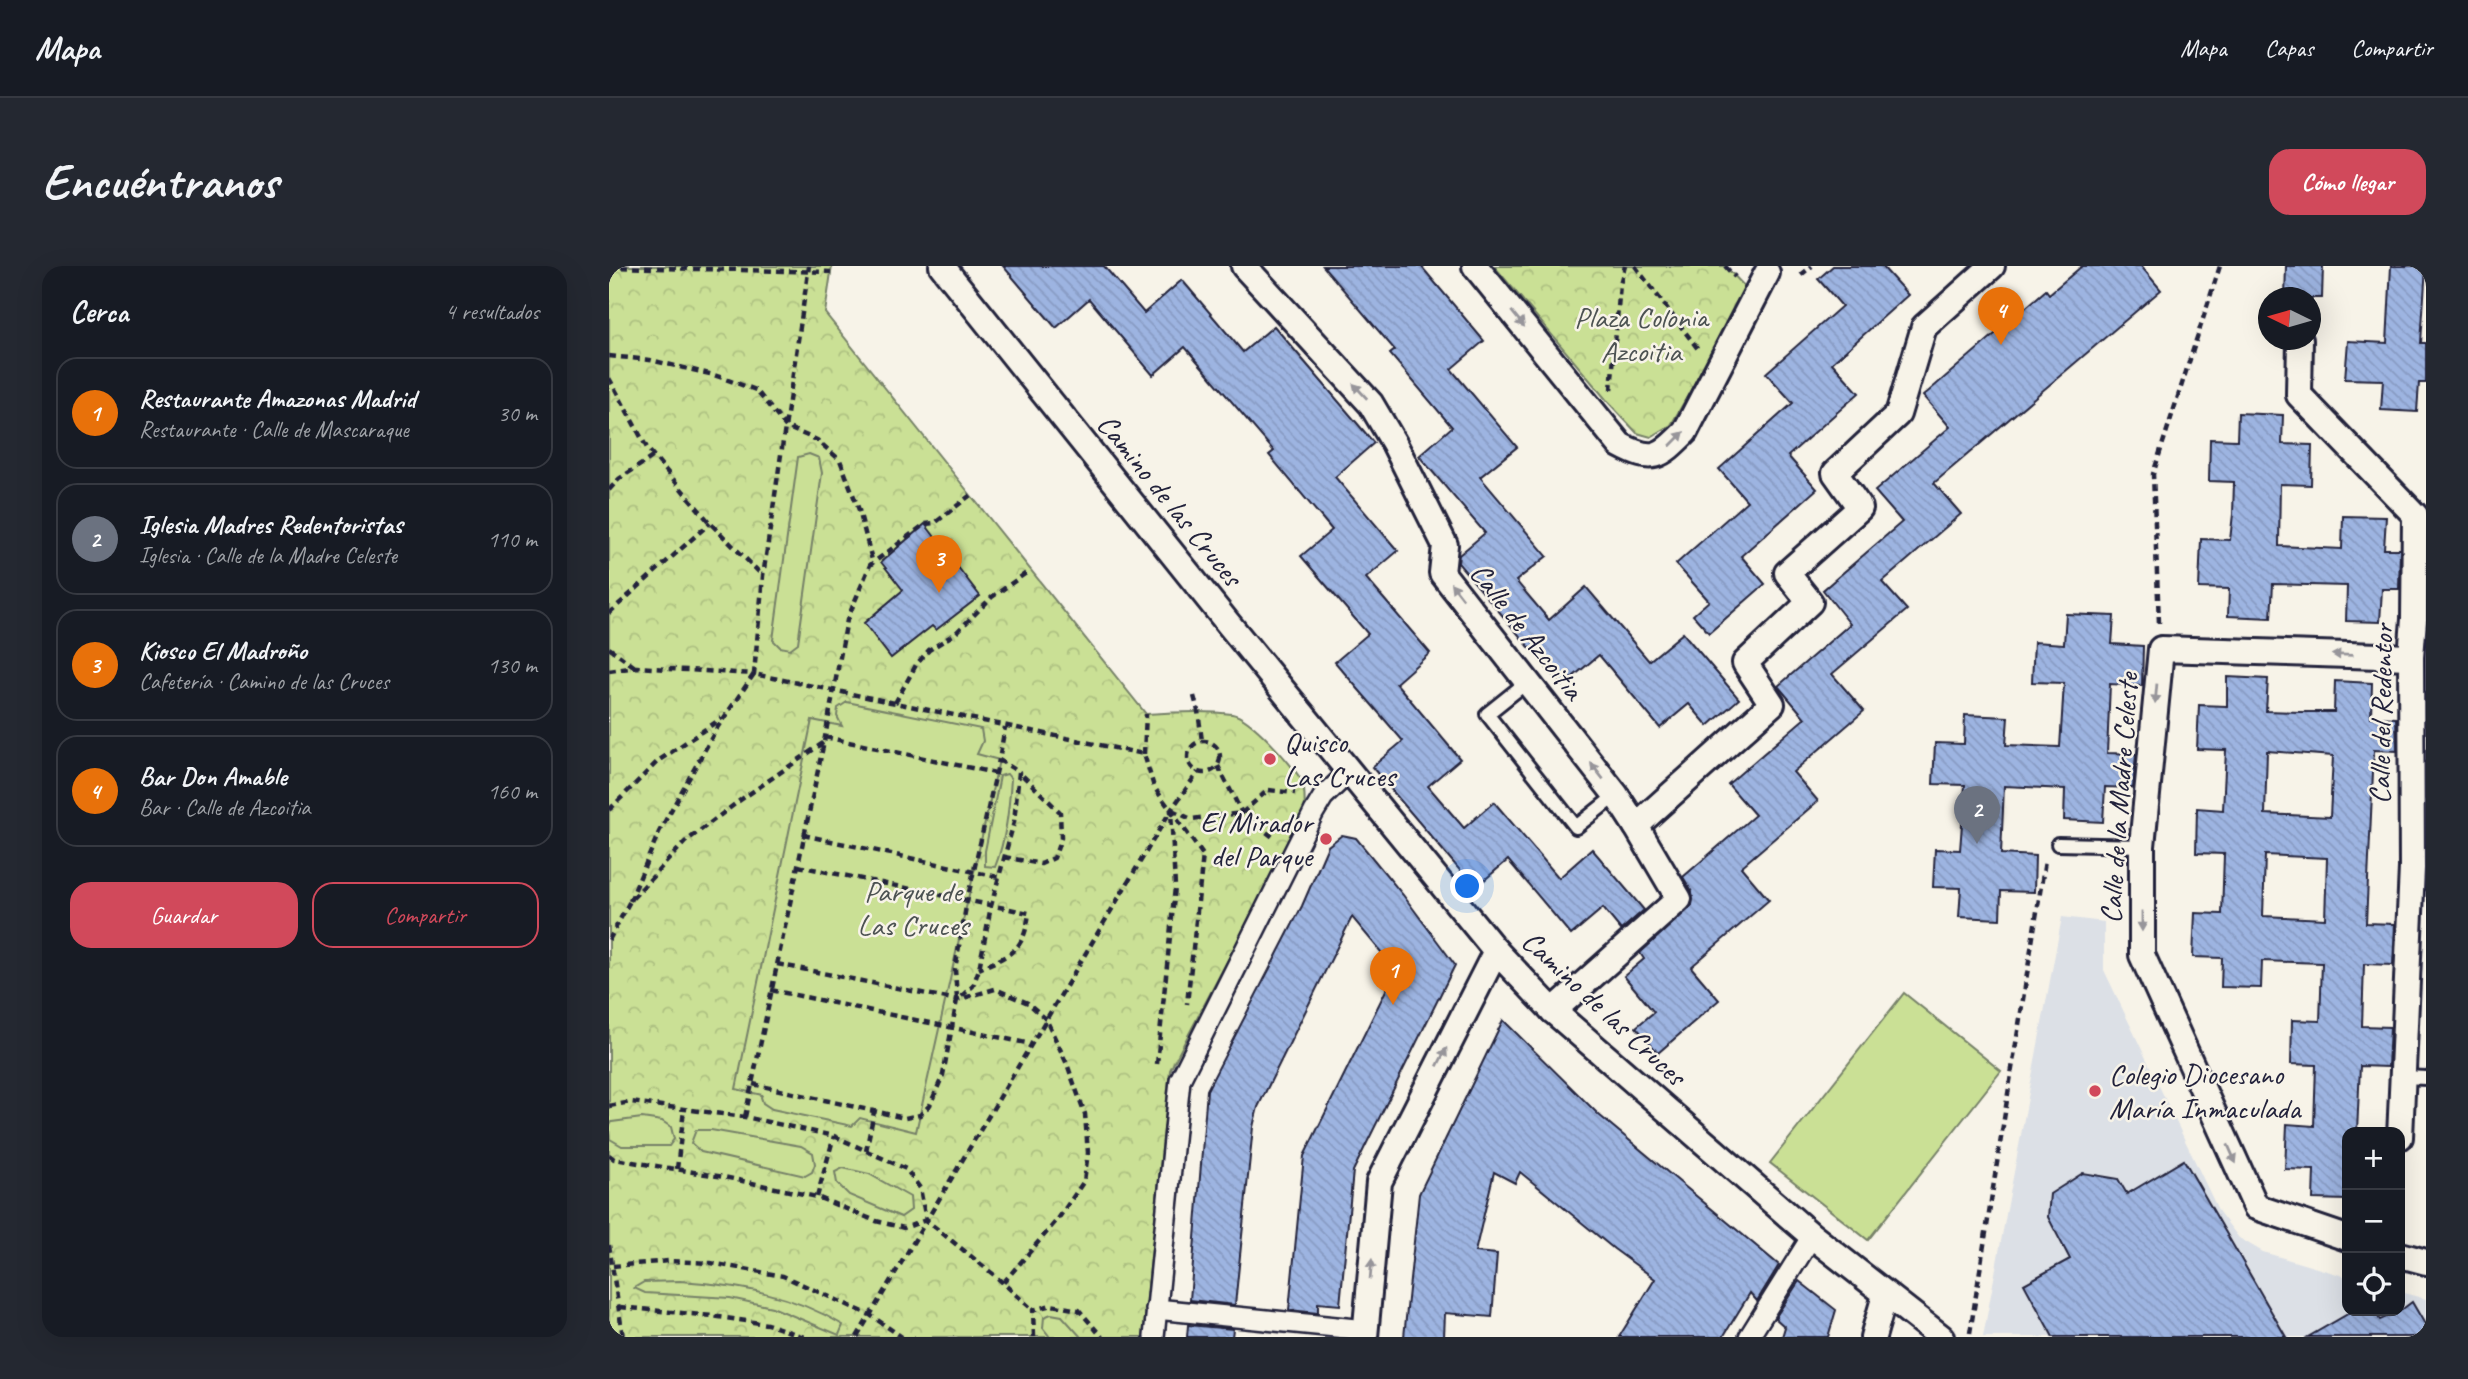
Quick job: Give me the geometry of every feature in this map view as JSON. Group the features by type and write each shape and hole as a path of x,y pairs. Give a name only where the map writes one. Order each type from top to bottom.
{"street":[{"name":"Camino de las Cruces","path":"942,266 1496,951 1553,1011 1812,1236 1941,1337"},
{"name":"Calle de Azcoitia","path":"1244,266 1371,404 1394,443 1445,545 1442,573 1616,795 1679,899 1553,1011"},
{"path":"1475,266 1620,444 1640,456 1664,452 1685,432 1767,273"},
{"path":"1636,826 1772,704 1745,663 1810,602 1787,573 1860,508 1835,473 1899,414 1924,327 1991,266"},
{"name":"Calle del Redentor","path":"2299,350 2299,395 2415,515 2411,657 2419,869 2415,1078 2403,1127"},
{"name":"Calle de la Madre Celeste","path":"2342,1236 2256,1207 2142,955 2142,846 2161,649 2411,657"},
{"path":"1154,1337 1179,1080 1323,797 1349,772"},
{"path":"1156,1309 1366,1334 1379,1182 1496,951"},
{"path":"1749,1337 1812,1236"},
{"path":"2405,1256 2426,1262"},
{"path":"1873,1337 1885,1295"}],"lane":[{"path":"1527,682 1487,714 1576,827 1616,795"},
{"path":"2058,844 2142,846"}],"path":[{"path":"1609,403 1620,284 1625,266"},
{"path":"1635,266 1699,351"},
{"path":"1725,266 1740,282"},
{"path":"1801,275 1812,266"},
{"path":"2161,649 2153,474 2220,266"},
{"path":"609,267 809,269 831,272"},
{"path":"609,940 659,832 725,716 754,674 764,576 809,269"},
{"path":"609,356 650,360 714,374 756,390 786,428 817,440 841,460 859,510 873,564"},
{"path":"609,378 654,456 710,523 764,576"},
{"path":"609,490 619,479 654,456"},
{"path":"745,1117 847,620 873,564 925,524 935,523 972,495"},
{"path":"609,613 710,523"},
{"path":"895,703 916,665 929,650 956,633 992,597 1028,571"},
{"path":"609,648 636,667"},
{"path":"609,671 636,667 754,674 1144,754"},
{"path":"1193,696 1198,710 1202,741"},
{"path":"1146,715 1144,754 1154,787 1203,855 1187,1014"},
{"path":"609,810 658,761 725,716"},
{"path":"753,1084 905,1118 920,1115 930,1105 943,1075 953,1028 957,1000 955,970 972,873 1005,727"},
{"path":"825,737 995,774"},
{"path":"1218,766 1211,772 1198,772 1190,765 1188,755 1192,745 1202,741 1212,743 1219,751 1218,766 1242,813 1293,853"},
{"path":"629,901 685,842 739,800 823,743"},
{"path":"999,760 1019,772 1060,811 1061,838 1054,858 1041,864 1004,857"},
{"path":"957,1000 973,986 979,969 991,906 1014,822 1019,772"},
{"path":"857,1337 1171,810 1198,772"},
{"path":"1171,810 1191,819 1242,813 1268,790 1323,797"},
{"path":"1157,1065 1175,887 1171,810"},
{"path":"803,835 998,877"},
{"path":"1969,1337 2046,857 2058,844"},
{"path":"797,866 1029,913 1017,950 979,969"},
{"path":"777,964 957,1000 995,989 1028,1003 1046,1019 1085,1114 1088,1153 1084,1181 1058,1219 1003,1283"},
{"path":"771,990 1031,1044"},
{"path":"609,1106 631,1102 745,1117 834,1136 906,1169 920,1188 926,1220 1033,1310 1034,1337"},
{"path":"677,1169 684,1110"},
{"path":"866,1151 874,1112"},
{"path":"817,1197 834,1136"},
{"path":"609,1155 817,1197 876,1221 904,1228 926,1220"},
{"path":"609,1245 624,1337"},
{"path":"614,1266 669,1261 697,1262 783,1276 870,1315 902,1337"},
{"path":"609,1284 617,1285"},
{"path":"1033,1310 1051,1305 1079,1310 1102,1337"},
{"path":"620,1307 712,1315 753,1322 804,1337"}],"shaded area":[{"name":"Colegio Diocesano María Inmaculada","path":"2062,917 2104,922 2104,970 2219,1212 2239,1238 2263,1252 2342,1276 2342,1316 2405,1316 2405,1293 2426,1299 2426,1337 1983,1337"}],"green space":[{"name":"Parque de Las Cruces","path":"609,266 832,266 825,313 1146,714 1211,712 1240,717 1270,743 1302,781 1305,813 1170,1070 1143,1337 609,1337"},
{"name":"Plaza Colonia Azcoitia","path":"1494,266 1725,266 1748,290 1671,425 1651,437 1637,433 1609,403"},
{"path":"809,454 819,458 822,473 798,643 790,649 780,647 773,640 798,457"},
{"path":"847,702 981,729 983,741 977,754 999,760 916,1132 860,1118 852,1126 772,1109 763,1103 762,1095 736,1089 812,720 842,726 837,716 838,708"},
{"path":"1007,774 1011,779 1002,846 995,867 985,866 985,851 1000,776"},
{"path":"1904,993 2001,1071 1868,1240 1770,1163"},
{"path":"642,1118 662,1121 671,1127 674,1139 669,1146 622,1146 610,1139 609,1127 612,1122"},
{"path":"696,1130 711,1130 801,1146 813,1153 815,1164 812,1172 805,1176 701,1152 691,1143"},
{"path":"843,1168 869,1174 910,1197 911,1210 901,1217 849,1195 837,1183 835,1172"},
{"path":"680,1281 723,1285 764,1293 824,1314 843,1325 839,1335 772,1307 730,1298 645,1293 634,1288 644,1282"},
{"path":"1051,1314 1062,1316 1081,1337 1050,1337 1043,1328 1044,1317"}],"building":[{"path":"1003,266 1104,266 1144,313 1182,280 1243,352 1274,326 1374,443 1335,477 1398,551 1366,578 1430,653 1396,683 1460,759 1428,786 1464,828 1494,802 1559,878 1592,849 1644,910 1621,930 1603,908 1571,935 1508,860 1475,888 1372,767 1403,741 1335,662 1368,634 1301,556 1332,530 1269,455 1274,451 1185,347 1153,375 1089,299 1056,328"},
{"path":"1323,266 1421,266 1484,341 1451,369 1517,447 1480,477 1547,556 1516,581 1549,620 1586,587 1649,661 1683,633 1739,699 1708,726 1689,704 1660,728 1599,655 1562,686 1458,563 1459,555 1485,533 1419,456 1452,427 1390,354 1395,350"},
{"path":"1833,266 1882,266 1908,295 1832,363 1859,393 1788,456 1817,489 1741,556 1765,584 1709,633 1693,615 1709,601 1676,564 1747,501 1719,469 1793,403 1766,373 1842,306 1818,279"},
{"path":"2082,266 2141,266 2161,290 1934,483 1961,514 1882,582 1907,610 1832,674 1864,711 1793,772 1818,801 1741,867 1769,900 1691,967 1719,1000 1658,1053 1636,1027 1654,1012 1624,976 1644,959 1640,953 1692,905 1692,892 1683,877 1755,815 1728,784 1805,718 1778,686 1850,624 1823,590 1902,522 1875,491 1950,427 1923,396 2046,290 2049,294"},
{"path":"2286,266 2323,266 2322,298 2321,287 2285,287"},
{"path":"2391,266 2426,266 2421,343 2426,343 2426,383 2419,383 2417,412 2381,410 2383,380 2345,379 2348,341 2387,343"},
{"path":"2238,413 2283,415 2282,444 2312,445 2311,485 2280,484 2279,546 2342,549 2343,516 2386,517 2384,549 2400,549 2399,589 2382,589 2380,622 2346,621 2347,586 2273,584 2271,618 2228,616 2229,589 2199,588 2201,539 2230,540 2233,514 2234,482 2209,481 2210,439 2237,440"},
{"path":"925,524 980,596 936,630 932,626 891,658 864,623 903,590 881,562"},
{"path":"2066,614 2114,616 2112,644 2143,646 2142,686 2110,684 2107,753 2136,754 2133,788 2105,787 2103,822 2064,820 2065,789 2004,786 2001,854 2035,856 2034,892 2001,891 2000,919 1959,917 1961,888 1933,887 1935,849 1960,850 1965,785 1933,784 1935,743 1964,744 1965,715 2008,717 2006,745 2060,747 2064,683 2032,682 2034,642 2064,644"},
{"path":"2227,677 2268,679 2266,711 2334,712 2335,681 2372,683 2371,717 2396,718 2397,751 2374,750 2366,923 2395,924 2393,965 2364,964 2362,1026 2390,1027 2388,1067 2360,1066 2357,1127 2342,1127 2342,1200 2313,1199 2314,1170 2285,1169 2287,1124 2314,1126 2316,1065 2291,1064 2292,1020 2320,1021 2322,963 2262,961 2261,988 2221,987 2222,958 2193,957 2195,913 2222,914 2224,854 2196,853 2197,808 2223,810 2226,750 2197,749 2199,705 2227,706","holes":["2267,751 2333,756 2330,817 2265,814","2265,855 2327,858 2325,919 2263,916"]},
{"path":"1342,835 1356,838 1455,965 1353,1171 1340,1305 1318,1303 1318,1313 1289,1310 1304,1156 1396,970 1352,917 1258,1107 1253,1127 1235,1305 1190,1300 1207,1090 1302,906 1328,846"},
{"path":"1503,1020 1599,1115 1779,1265 1757,1301 1750,1293 1723,1337 1619,1337 1655,1279 1520,1172 1515,1183 1494,1172 1475,1252 1497,1254 1492,1317 1445,1313 1444,1337 1404,1337 1419,1194"},
{"path":"2184,1160 2286,1337 2053,1337 2024,1284 2070,1259 2048,1217 2050,1194 2083,1173 2118,1179 2127,1194"},
{"path":"1799,1281 1836,1310 1828,1337 1782,1337 1785,1327 1775,1318"},
{"path":"2412,1302 2426,1326 2426,1337 2308,1337 2344,1316 2377,1316 2380,1320 2389,1316 2405,1316 2405,1307"},
{"path":"1188,1325 1233,1329 1232,1337 1187,1337"}],"place":[{"name":"Bar Don Amable","path":"2001,345"},
{"name":"Kiosco El Madroño","path":"939,593"},
{"name":"Quisco Las Cruces","path":"1270,759"},
{"name":"El Mirador del Parque","path":"1326,839"},
{"name":"Iglesia Madres Redentoristas","path":"1977,844"},
{"name":"Restaurante Amazonas Madrid","path":"1393,1005"},
{"name":"Colegio Diocesano María Inmaculada","path":"2095,1091"}]}
